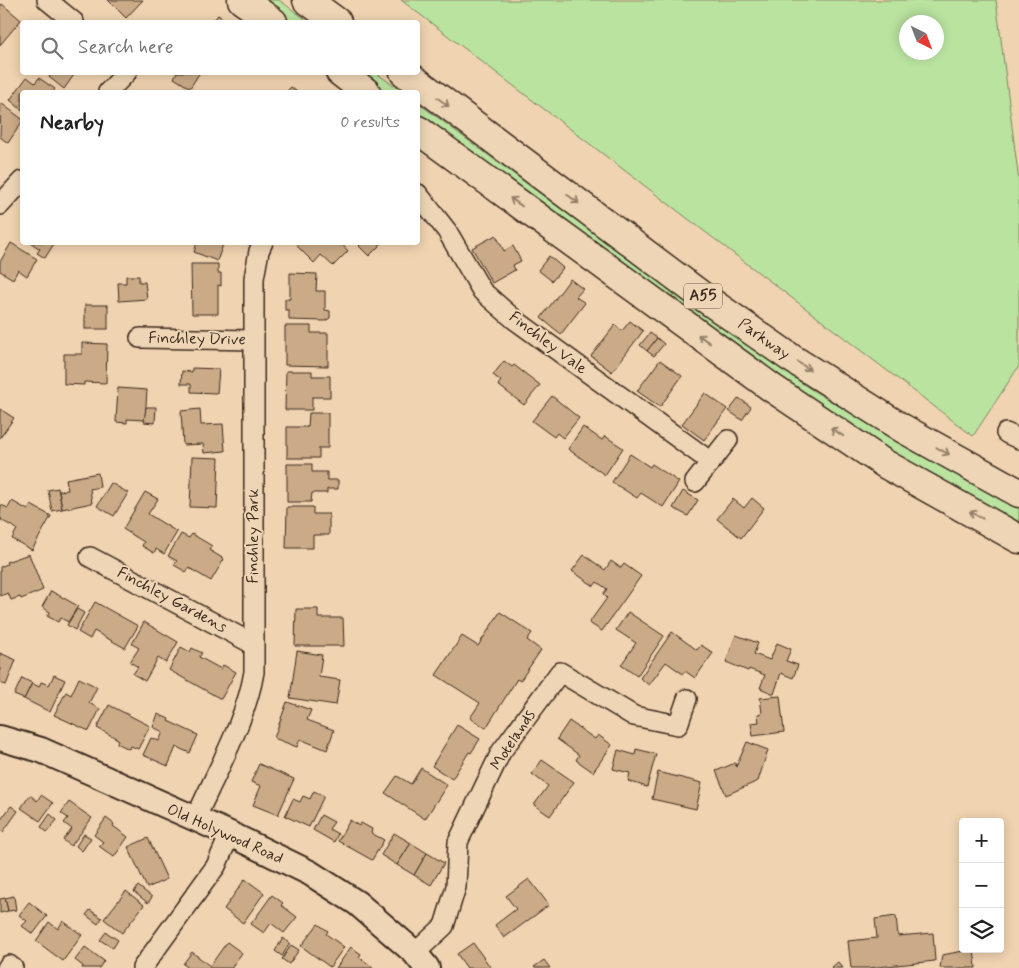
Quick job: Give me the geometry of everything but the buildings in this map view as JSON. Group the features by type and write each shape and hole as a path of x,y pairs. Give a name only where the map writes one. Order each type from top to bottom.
{"highway":[{"path":"242,0 269,20"},
{"path":"307,0 334,20"},
{"path":"344,75 363,90"},
{"name":"Parkway","path":"408,75 702,296 791,358 902,428 1019,493"},
{"name":"A55","path":"420,131 780,394 885,464 1019,539"}],"street":[{"path":"47,0 72,20"},
{"path":"110,90 124,75"},
{"path":"0,205 20,183"},
{"name":"Finchley Vale","path":"420,197 447,231 482,291 514,318 711,462"},
{"name":"Finchley Park","path":"195,820 242,716 251,690 254,672 254,278 262,245"},
{"name":"Finchley Drive","path":"140,338 253,340"},
{"path":"696,482 728,440"},
{"name":"Finchley Gardens","path":"90,557 254,644"},
{"name":"Motelands","path":"421,960 444,926 456,888 458,842 501,752 560,672 634,716 678,725 687,699"},
{"name":"Old Holywood Road","path":"0,738 41,750 230,834 310,873 357,903 421,960"},
{"path":"142,968 216,866 230,834"},
{"path":"7,968 9,965 14,968"}],"green space":[{"path":"262,0 279,0 306,20 289,20"},
{"path":"401,0 996,0 1019,182 1019,366 973,436"},
{"path":"362,75 379,75 400,90 383,90"},
{"path":"420,104 666,287 809,388 915,451 1019,505 1019,528 902,465 656,295 420,118"}]}
